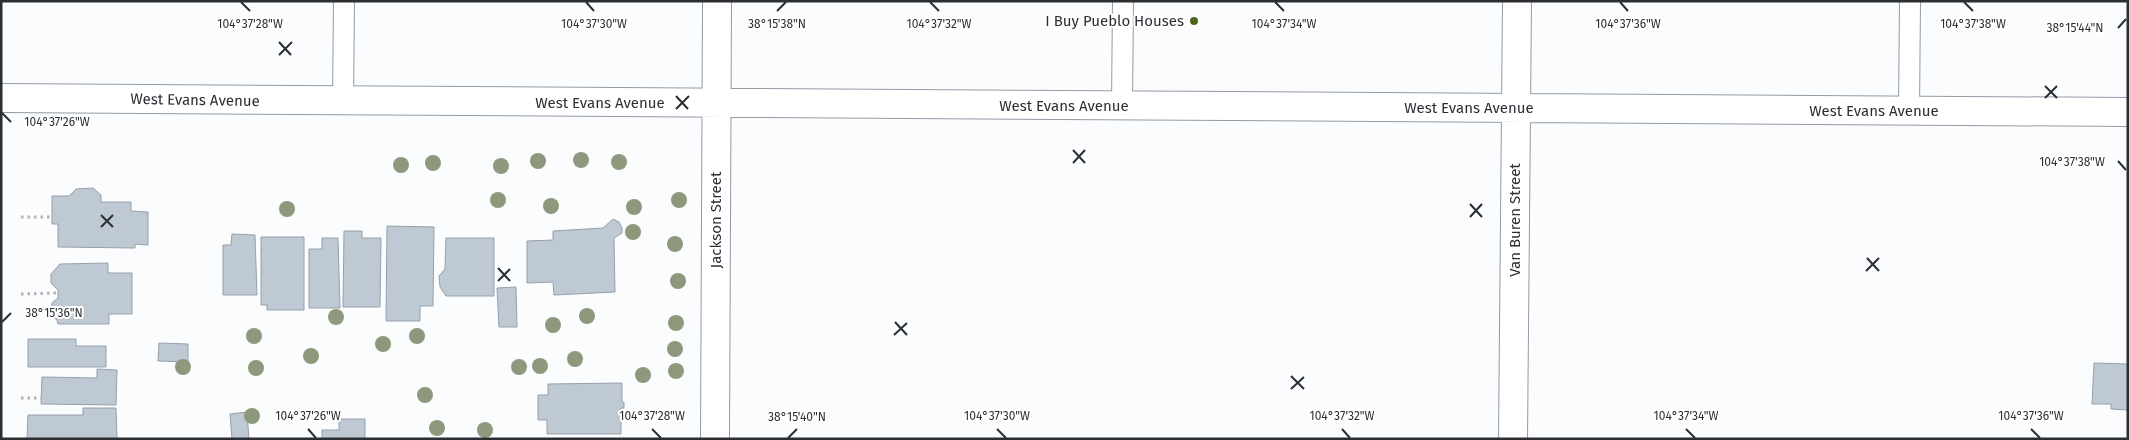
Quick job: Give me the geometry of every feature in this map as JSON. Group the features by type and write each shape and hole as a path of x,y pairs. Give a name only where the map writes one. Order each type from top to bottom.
{"street":[{"name":"Jackson Street","path":"715,439 717,1"},
{"name":"Van Buren Street","path":"1513,439 1516,1"},
{"name":"West Evans Avenue","path":"1,98 2128,112"}],"lane":[{"path":"343,101 344,1"},
{"path":"1122,106 1123,1"},
{"path":"1909,111 1910,1"}],"path":[{"path":"21,217 52,217"},
{"path":"21,294 58,293"},
{"path":"21,398 41,398"}],"building":[{"path":"93,188 101,195 101,202 131,202 131,211 148,212 148,245 135,244 135,248 58,247 58,224 52,224 52,196 69,196 76,189"},
{"path":"613,219 619,222 622,228 622,233 614,238 615,292 554,295 553,282 527,283 527,241 553,240 553,231 603,228"},
{"path":"387,226 434,227 433,306 420,306 420,321 386,321"},
{"path":"344,231 362,231 362,238 381,238 380,307 343,307"},
{"path":"232,234 255,235 257,295 223,295 223,245 231,245"},
{"path":"261,237 304,237 304,310 267,310 267,305 261,305"},
{"path":"322,238 338,238 340,308 309,308 309,249 322,249"},
{"path":"446,238 494,238 494,296 446,296 440,287 439,276 445,269"},
{"path":"108,263 108,273 132,273 132,314 109,314 109,324 58,324 51,314 52,303 58,298 58,290 51,283 51,274 60,264"},
{"path":"516,287 517,327 499,327 497,288"},
{"path":"28,339 76,339 76,346 106,346 106,367 28,367"},
{"path":"159,343 188,344 188,362 158,361"},
{"path":"2094,363 2128,364 2128,410 2111,409 2111,404 2092,404"},
{"path":"97,369 117,370 116,405 41,404 42,377 97,378"},
{"path":"622,383 622,402 624,402 624,408 621,408 621,434 547,434 547,420 538,420 538,395 548,395 548,384"},
{"path":"83,408 116,408 117,439 27,439 28,415 83,415"},
{"path":"247,412 249,439 232,439 230,414"},
{"path":"339,419 365,419 365,439 322,439 322,430 339,430"}],"place":[{"name":"I Buy Pueblo Houses","path":"1194,21"}]}
